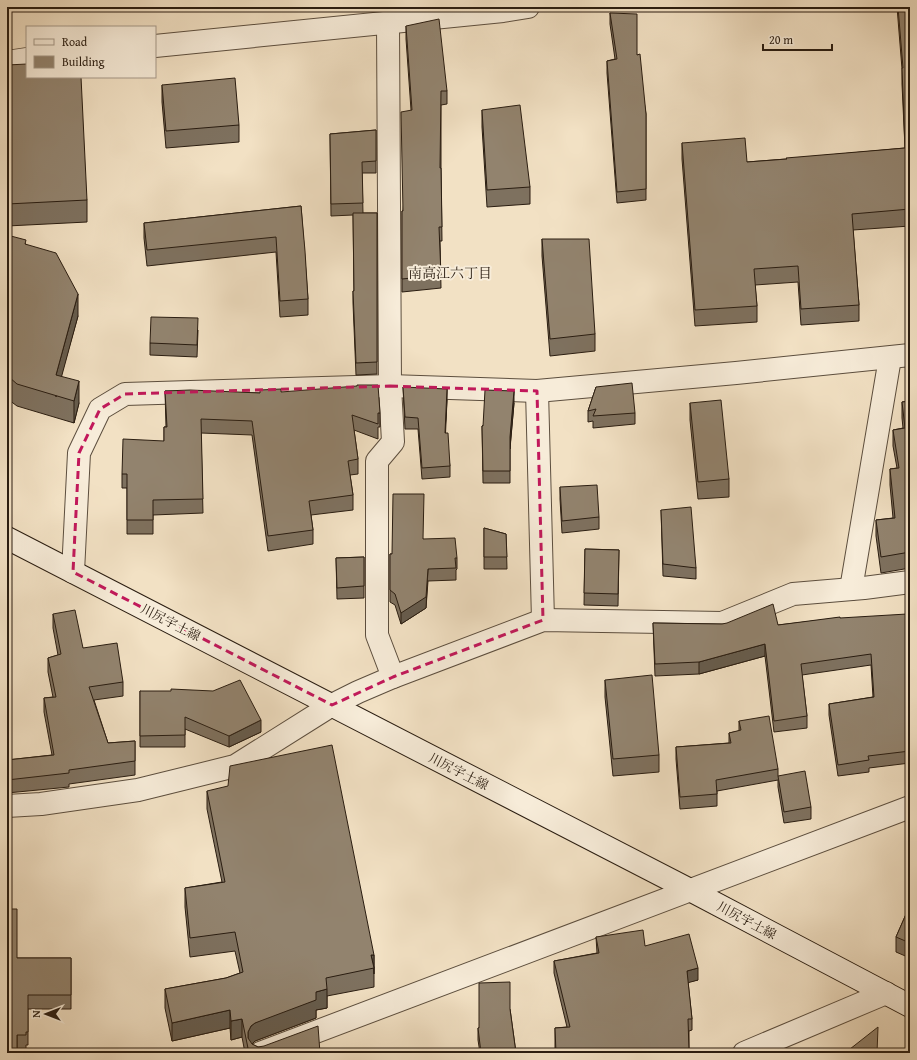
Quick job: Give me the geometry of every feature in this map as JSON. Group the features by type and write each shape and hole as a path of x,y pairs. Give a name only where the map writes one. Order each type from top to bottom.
{"street":[{"path":"156,46 388,23 528,7"},
{"path":"388,23 390,386 394,442 377,461 377,635 393,677"},
{"path":"7,62 26,59"},
{"path":"73,572 79,453 100,409 125,394 390,386 537,391 900,356 851,589"},
{"path":"537,391 543,620"},
{"name":"川尻宇土線","path":"7,538 690,890 910,1006"},
{"path":"7,806 41,804 138,790 235,766 332,705 358,692 393,677 543,620 722,622 793,594 910,582"},
{"path":"260,1053 910,807"},
{"path":"744,1053 886,993"}],"highlighted area":[{"path":"390,386 537,391 543,620 393,677 332,705 73,572 79,453 100,409 125,394"}],"building":[{"path":"898,7 910,7 910,209 852,214 859,305 801,309 798,266 754,269 757,306 695,310 682,143 745,138 747,162 905,148 903,68"},
{"path":"610,13 637,14 637,55 640,54 646,114 646,189 617,192 607,61 617,59"},
{"path":"439,19 447,91 441,91 440,168 442,227 439,227 441,275 402,279 403,211 401,112 412,110 406,26"},
{"path":"26,64 26,78 81,78 87,200 7,204 7,65"},
{"path":"235,78 239,125 166,131 162,85"},
{"path":"520,105 530,187 487,190 482,110"},
{"path":"376,130 376,161 362,162 363,203 331,204 330,134"},
{"path":"301,206 308,299 280,301 276,237 147,250 144,223"},
{"path":"353,213 377,213 377,362 356,363 353,291"},
{"path":"7,235 26,240 25,244 56,253 78,294 56,375 79,381 74,401 17,384 7,374"},
{"path":"542,239 589,239 595,334 550,339"},
{"path":"151,317 198,318 197,345 150,343"},
{"path":"632,383 635,413 593,416 596,409 588,411 596,387"},
{"path":"357,385 378,385 380,413 378,413 378,424 352,415 358,459 348,461 353,495 309,501 313,530 268,536 252,421 201,419 203,499 153,500 153,520 127,520 127,474 122,474 123,439 164,441 164,427 167,427 165,391 190,390 260,393 260,390 281,389 281,392"},
{"path":"403,387 447,389 445,433 448,433 450,466 422,468 418,418 405,417"},
{"path":"485,390 514,391 510,437 510,471 483,471 482,426"},
{"path":"721,400 729,479 698,482 690,403"},
{"path":"910,401 910,552 881,557 876,520 895,518 890,469 899,468 893,430 905,428 902,402"},
{"path":"597,485 599,517 562,521 560,487"},
{"path":"393,494 424,494 423,539 455,538 457,558 455,558 456,568 428,569 426,597 401,613 395,594 390,590"},
{"path":"691,507 696,568 663,564 661,510"},
{"path":"484,528 506,534 507,557 484,557"},
{"path":"585,549 619,550 618,594 584,593"},
{"path":"364,557 364,586 337,588 336,558"},
{"path":"773,604 778,625 840,617 907,614 910,677 910,751 868,756 869,760 838,765 829,704 874,697 871,654 801,664 807,716 774,721 765,644 699,662 655,664 653,623 722,624"},
{"path":"75,610 83,648 117,643 123,682 89,687 108,743 135,741 135,761 69,770 69,773 7,780 7,760 54,755 44,698 56,697 48,658 61,654 53,614"},
{"path":"652,675 659,755 613,759 605,680"},
{"path":"240,680 261,720 229,736 185,717 185,735 140,736 140,691 171,691 171,689 213,691"},
{"path":"769,716 778,769 716,780 717,794 680,797 676,747 731,743 729,733 741,730 739,721"},
{"path":"332,745 374,955 371,955 374,968 326,978 327,989 316,992 316,1000 255,1023 251,1026 248,1032 248,1038 252,1044 258,1047 318,1026 320,1053 249,1053 242,1019 231,1021 230,1010 172,1023 165,989 226,978 243,972 235,932 190,938 185,888 225,882 207,791 228,786 230,766"},
{"path":"805,771 811,807 784,812 778,776"},
{"path":"910,905 910,943 896,937"},
{"path":"7,909 17,909 17,958 71,958 71,995 28,995 28,1032 26,1032 26,1035 17,1035 17,1053 7,1053"},
{"path":"643,930 645,946 689,934 698,968 687,971 692,1019 688,1019 689,1050 669,1053 556,1053 555,1028 570,1027 554,961 599,953 596,937"},
{"path":"510,982 510,1009 516,1053 481,1053 478,1028 479,983"},
{"path":"878,1027 877,1053 850,1053 850,1049"}],"district":[{"name":"南高江六丁目","path":"450,273"}]}
